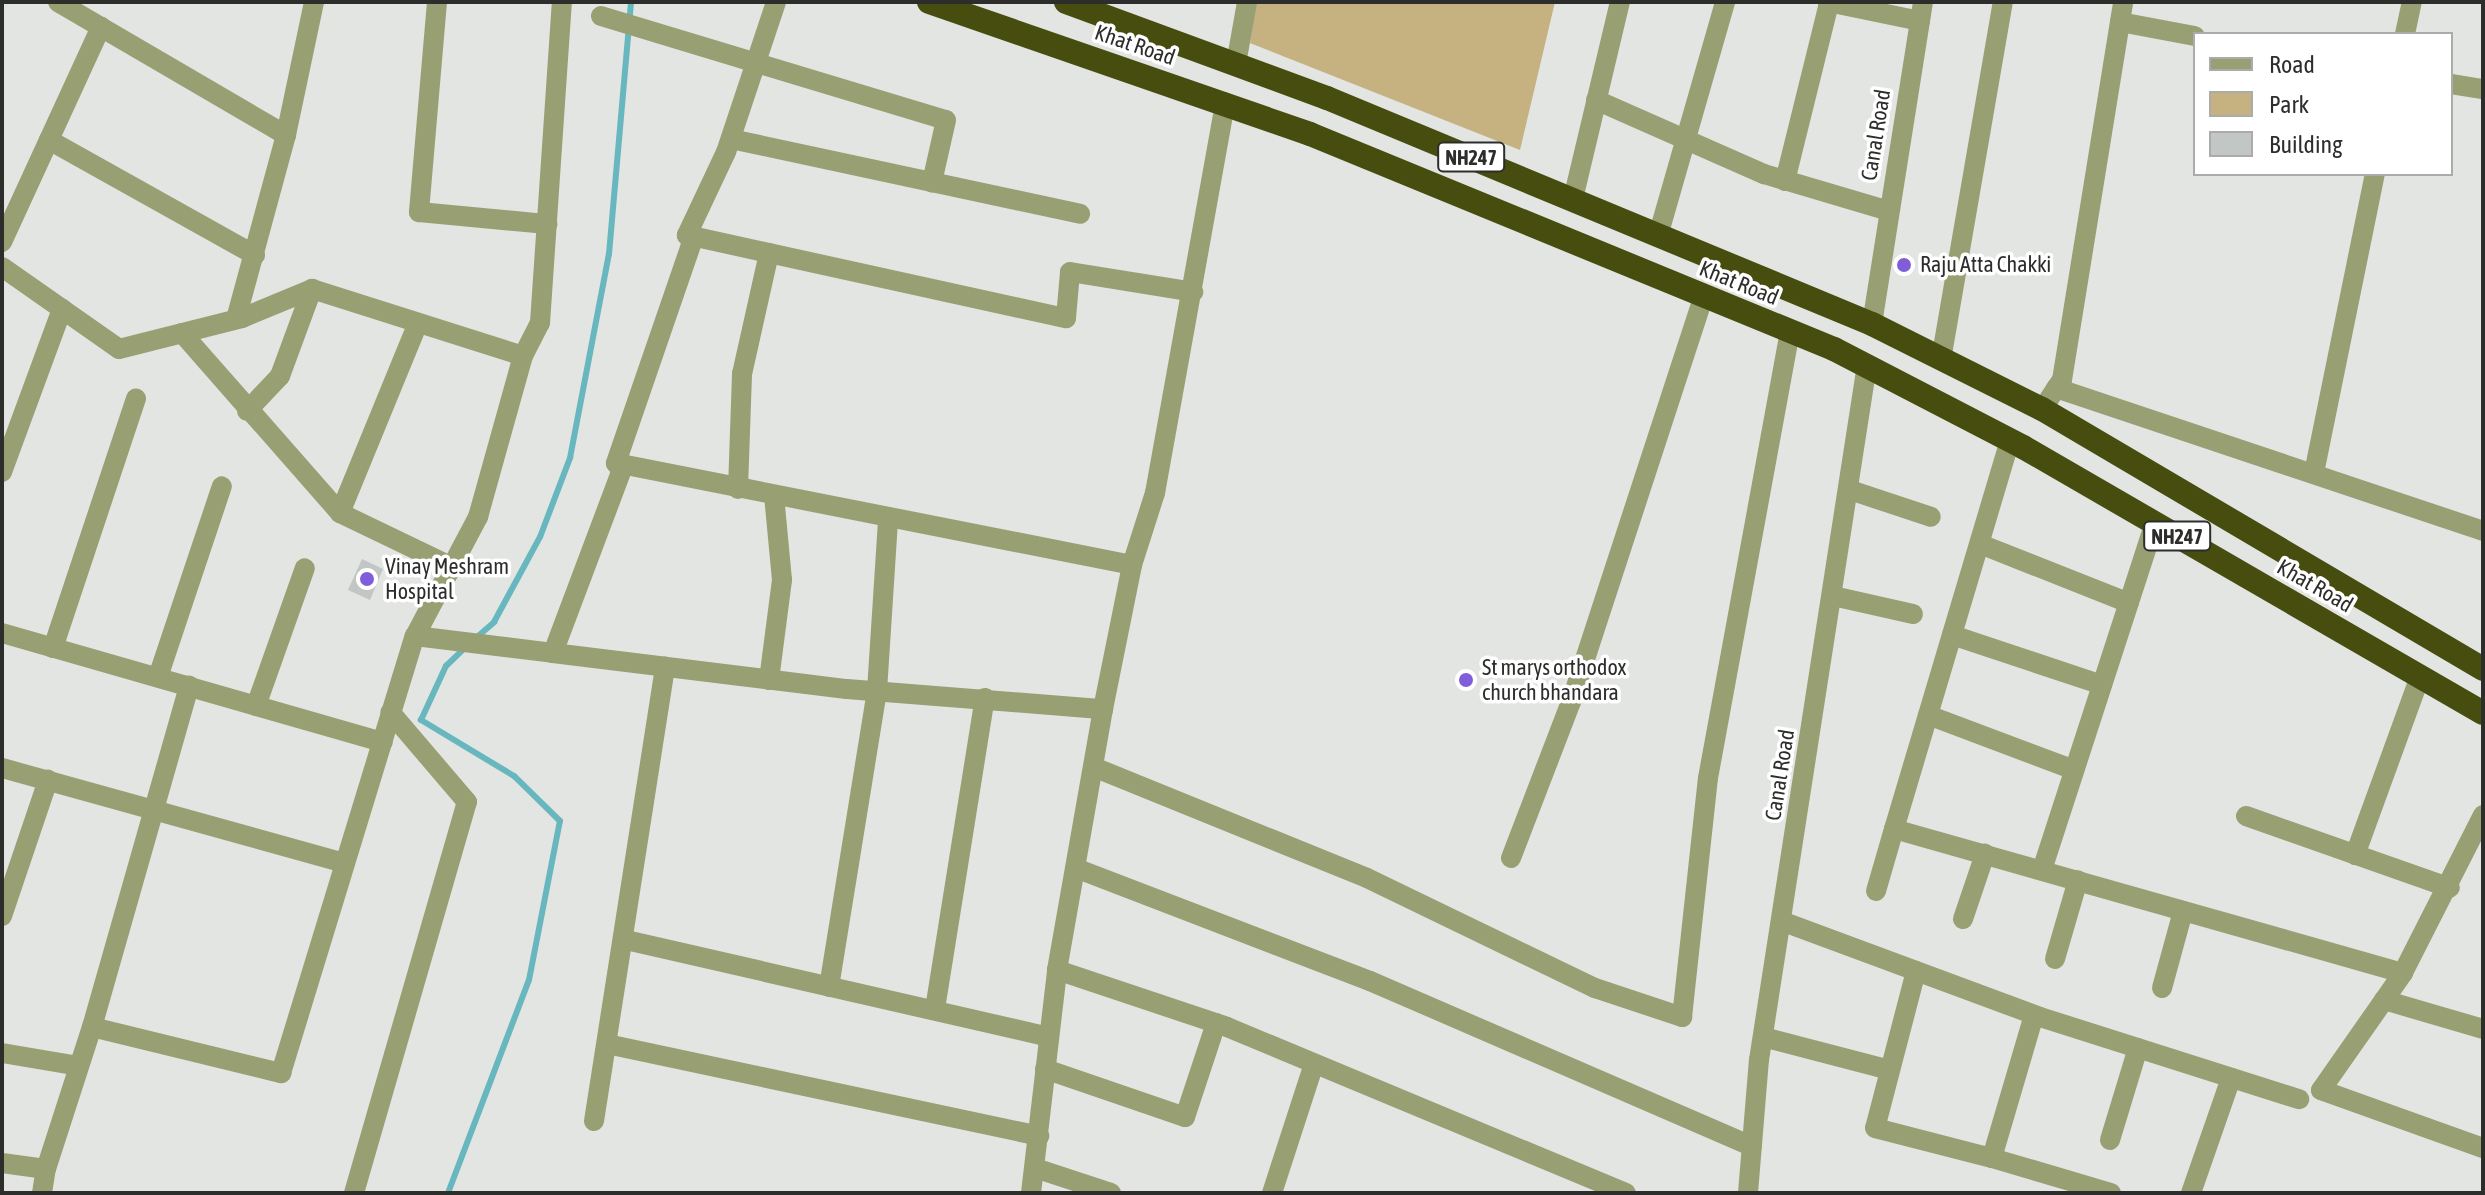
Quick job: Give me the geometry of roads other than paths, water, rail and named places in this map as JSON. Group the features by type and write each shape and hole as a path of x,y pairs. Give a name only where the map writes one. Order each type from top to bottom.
{"highway":[{"name":"Khat Road","path":"929,2 1225,102 1867,365 2010,440 2483,713"},
{"name":"Khat Road","path":"1066,2 1236,64 1573,199 1872,324 2042,409 2483,669"},
{"path":"1225,102 1236,64"},
{"path":"1867,365 1872,324"}],"street":[{"path":"58,2 286,135"},
{"path":"236,319 286,135 314,2"},
{"path":"437,2 419,212 547,224"},
{"path":"92,1027 281,1073 342,862 415,636 478,517 523,356 540,323 562,2"},
{"path":"687,235 731,139 776,2"},
{"path":"1236,64 1247,2"},
{"path":"1573,199 1620,2"},
{"path":"1658,236 1725,2"},
{"path":"1785,181 1828,2 1922,11"},
{"path":"1942,360 2003,2"},
{"path":"2405,32 2412,2"},
{"name":"Canal Road","path":"1872,324 1922,11"},
{"path":"2042,409 2056,388 2121,12 2193,35"},
{"path":"601,16 759,61 946,120 932,182"},
{"path":"2,242 101,27"},
{"path":"2453,84 2483,89"},
{"path":"1596,100 1684,141 1785,181 1889,211"},
{"path":"1031,1193 1057,970 1096,768 1103,709 1132,565 1155,493 1225,102"},
{"path":"731,139 1080,214"},
{"path":"49,140 255,255"},
{"path":"2314,473 2375,176"},
{"path":"687,235 1066,318 1070,272 1193,292"},
{"path":"687,235 692,242 616,463 888,520 1132,565"},
{"path":"738,489 742,374 769,253"},
{"path":"2,267 119,349 236,319 312,289 523,356"},
{"path":"247,411 280,376 312,289"},
{"path":"1511,858 1571,702 1704,296"},
{"path":"2,472 62,309"},
{"path":"340,513 418,323"},
{"path":"1096,768 1367,878 1595,988 1682,1017 1708,778 1790,331"},
{"path":"182,333 247,411 340,513 452,567"},
{"name":"Canal Road","path":"1748,1193 1763,1037 1867,365"},
{"path":"2056,388 2483,531"},
{"path":"53,648 136,398"},
{"path":"1876,891 2010,440"},
{"path":"553,653 624,464"},
{"path":"158,677 222,486"},
{"path":"1850,490 1931,517"},
{"path":"769,680 782,580 774,496"},
{"path":"829,987 877,691 888,520"},
{"path":"2042,870 2155,523"},
{"path":"1980,544 2129,603"},
{"path":"256,706 305,568"},
{"path":"1833,596 1913,614"},
{"path":"2,633 383,742"},
{"path":"1952,635 2102,685"},
{"path":"415,636 449,643 769,680 1103,709"},
{"path":"594,1121 626,940 665,667"},
{"path":"2355,855 2420,676"},
{"path":"42,1193 46,1169 92,1027 189,686"},
{"path":"935,1009 985,698"},
{"path":"354,1193 467,802 390,712"},
{"path":"1928,715 2074,770"},
{"path":"2,768 342,862"},
{"path":"2,916 48,780"},
{"path":"2483,815 2450,888 2403,973 2321,1090 2483,1148"},
{"path":"2246,816 2450,888"},
{"path":"1894,829 2403,973"},
{"path":"1963,919 1985,854"},
{"path":"1078,869 1356,975 1752,1146"},
{"path":"2055,959 2078,880"},
{"path":"2162,988 2183,911"},
{"path":"1781,921 2034,1015 2299,1099"},
{"path":"626,940 1048,1037"},
{"path":"1057,970 1216,1023 1626,1193"},
{"path":"1916,971 1875,1128 2111,1193"},
{"path":"2384,1000 2483,1029"},
{"path":"1992,1158 2034,1015"},
{"path":"1045,1069 1185,1117 1216,1023"},
{"path":"1763,1037 1890,1070"},
{"path":"607,1044 1039,1136"},
{"path":"2110,1140 2138,1048"},
{"path":"2,1053 79,1066"},
{"path":"1272,1193 1314,1064"},
{"path":"2191,1193 2231,1078"},
{"path":"2,1163 46,1169"},
{"path":"1035,1168 1111,1193"}],"waterway":[{"path":"477,637 494,622 540,537 570,458 609,254 631,2"},
{"path":"448,1193 529,980 560,821 514,776 421,720 446,666 466,647"}],"place":[{"name":"Raju Atta Chakki","path":"1904,265"},
{"name":"Vinay Meshram Hospital","path":"367,579"},
{"name":"St marys orthodox church bhandara","path":"1466,680"}]}
